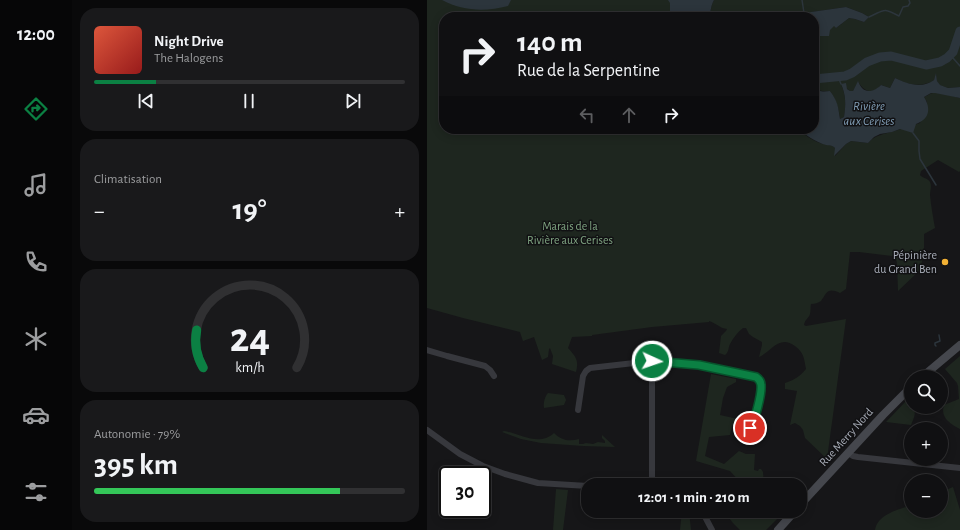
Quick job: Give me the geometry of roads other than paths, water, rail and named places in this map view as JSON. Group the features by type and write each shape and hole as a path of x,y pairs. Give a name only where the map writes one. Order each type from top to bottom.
{"main road":[{"path":"930,370 960,345"},
{"name":"Rue Merry Nord","path":"807,497 904,394"},
{"path":"778,530 789,518"}],"street":[{"path":"427,350 485,366 491,370 494,376"},
{"path":"578,410 583,376 587,369 592,367 652,361 699,365 756,377 760,382 761,388 755,420 747,433"},
{"path":"652,361 652,478"},
{"path":"427,430 455,450 496,471 538,483 581,486"},
{"path":"848,453 858,457 960,468"},
{"path":"705,518 711,530"}],"water":[{"path":"442,0 511,0 508,6 482,10 450,4"},
{"path":"668,0 714,0 710,12 670,12 670,3"},
{"path":"846,7 869,17 864,22 849,18 836,28 834,26 830,30 829,36 819,36 819,12 811,12"},
{"name":"Rivière aux Cerises","path":"936,73 937,81 940,85 948,88 960,87 960,98 935,93 931,93 924,97 928,105 928,113 921,122 916,124 913,133 900,129 880,134 868,143 851,141 834,156 834,147 818,142 805,134 819,134 819,90 830,91 835,98 840,119 844,117 845,104 845,96 841,84 846,83 847,89 853,91 858,81 864,90 869,91 874,90 881,85 890,88 895,78 915,85 929,83 934,80"}],"waterway":[{"path":"802,0 804,12"},
{"path":"869,17 884,10 899,16 903,7 908,6 910,3 909,0"},
{"name":"Rivière aux Cerises","path":"819,79 845,76 852,73 867,62 880,57 891,56 926,65 940,62 953,52 960,31"},
{"path":"949,56 953,58 960,66"},
{"name":"Rivière aux Cerises","path":"838,77 841,84"},
{"path":"913,133 919,141 920,159 936,185"},
{"path":"936,346 935,343 940,341 939,335"}],"place":[{"name":"Pépinière du Grand Ben","path":"945,262"}],"park label":[{"name":"Marais de la Rivière aux Cerises","path":"570,233"}]}
